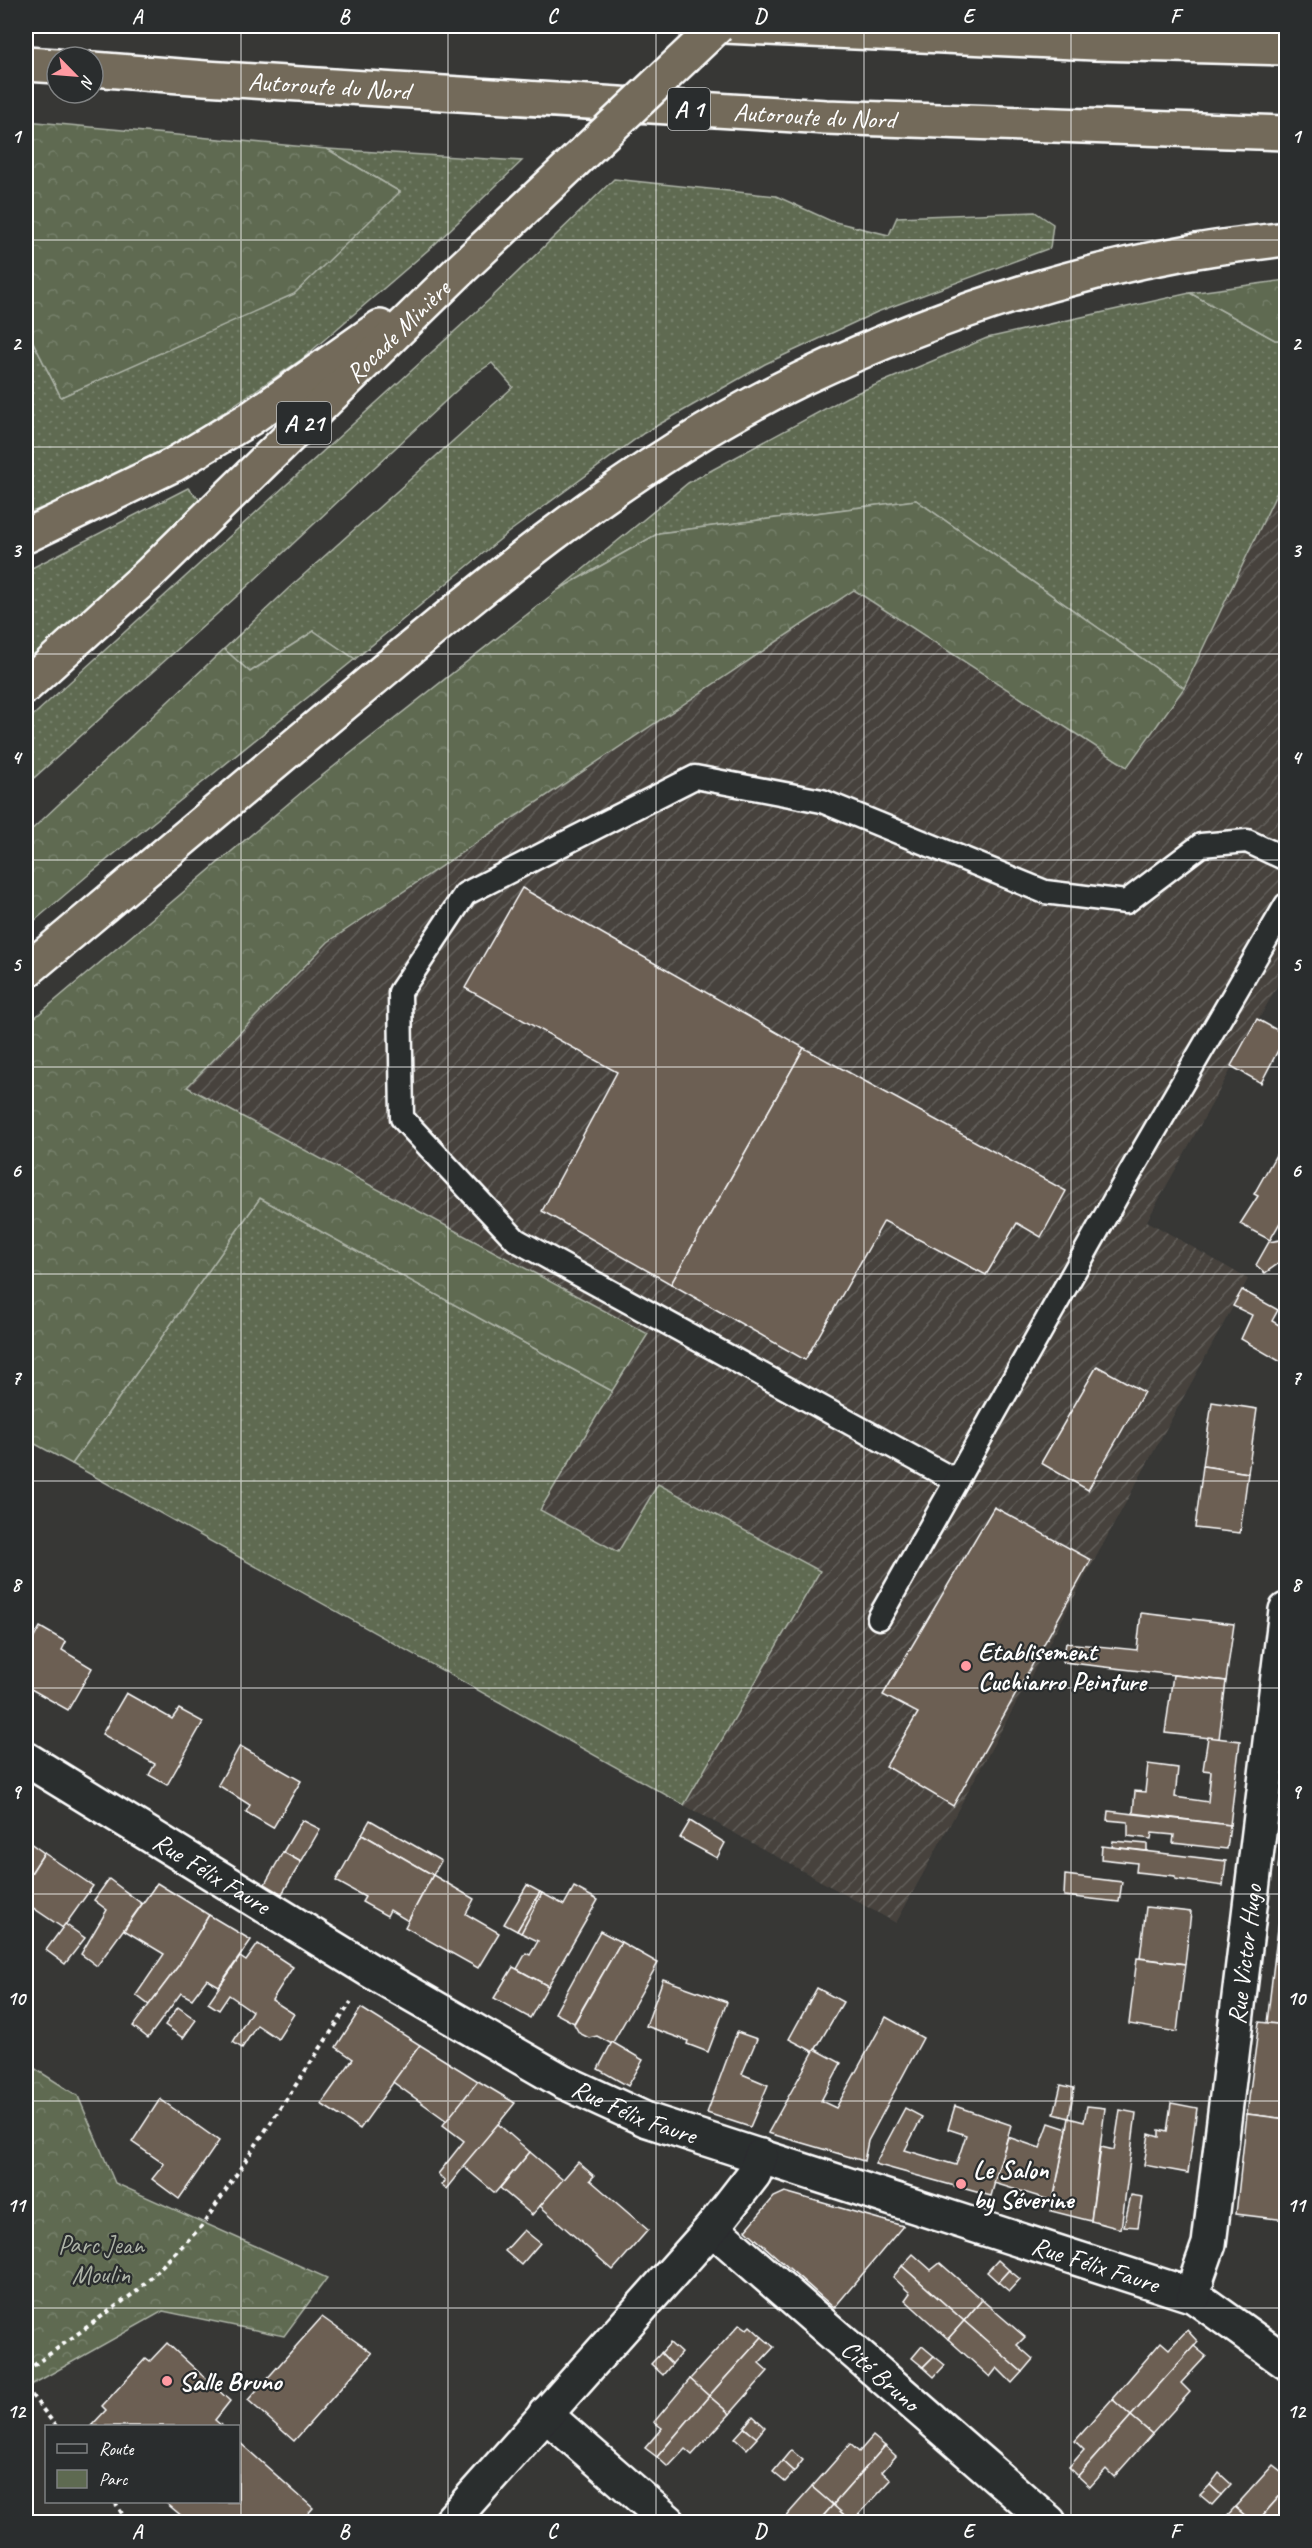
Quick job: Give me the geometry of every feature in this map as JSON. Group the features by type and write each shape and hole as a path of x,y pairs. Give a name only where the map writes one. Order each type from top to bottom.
{"highway":[{"name":"Rocade Minière","path":"26,686 148,575 460,270 718,26"},
{"path":"724,26 1084,42 1287,48"},
{"path":"26,64 45,65"},
{"name":"Autoroute du Nord","path":"105,70 826,117 1287,133"},
{"path":"26,971 432,630 534,548 600,500 739,412 799,380 874,346 952,314 1027,290 1192,251 1287,239"},
{"path":"26,536 173,465 251,418 460,270"}],"street":[{"name":"Rue Victor Hugo","path":"1194,2296 1198,2275 1209,2244 1287,1610"},
{"name":"Rue Félix Faure","path":"26,1759 371,1971 562,2081 647,2120 1194,2296 1287,2362"},
{"path":"450,2523 712,2228 754,2174 761,2156"},
{"name":"Cité Bruno","path":"712,2228 1048,2523"},
{"path":"545,2414 669,2523"}],"lane":[{"path":"956,1481 516,1240 402,1118 400,992 465,894 695,777 822,801 1045,892 1126,902 1201,844 1247,841 1287,859"},
{"path":"879,1618 1119,1192 1287,905"}],"path":[{"path":"26,2371 137,2291 202,2226 371,1971"},
{"path":"26,2388 54,2425"},
{"path":"116,2503 127,2523"}],"shaded area":[{"path":"1286,458 1286,970 1147,1221 1248,1279 896,1923 684,1805 820,1571 658,1485 618,1552 539,1509 647,1334 187,1087 328,942 854,590 1128,767 1184,688 1280,486"}],"green space":[{"path":"26,121 327,149 400,192 294,294 61,397 26,328"},
{"path":"327,149 522,161 435,244 302,359 185,438 79,494 26,514 26,328 61,397 400,192"},
{"path":"614,179 776,196 831,221 889,235 897,217 1035,212 1053,224 1050,248 877,312 765,364 644,433 509,532 355,659 314,631 250,672 224,649 513,387 492,363 471,377 236,597 26,785 26,722 489,300"},
{"path":"1286,280 1286,340 1275,340 1190,293"},
{"path":"1190,293 1275,340 1286,340 1286,458 1280,486 1184,688 916,500 659,533 558,590 688,483 847,397 987,338"},
{"path":"188,488 203,503 26,663 26,571"},
{"path":"916,500 1184,688 1127,767 854,590 328,942 187,1087 648,1334 612,1391 260,1198 72,1464 26,1439 26,1025 309,786 558,590 659,533"},
{"path":"314,631 355,659 26,928 26,835 224,649 250,672"},
{"path":"260,1198 612,1391 540,1510 618,1552 658,1484 820,1571 684,1805 72,1464"},
{"name":"Parc Jean Moulin","path":"26,2063 78,2096 115,2183 327,2278 284,2336 163,2311 26,2388"}],"building":[{"path":"522,888 804,1048 671,1284 542,1211 617,1072 465,988"},
{"path":"1257,1019 1286,1035 1261,1083 1231,1066"},
{"path":"804,1048 1066,1191 1041,1237 1017,1223 986,1275 884,1221 805,1360 671,1284"},
{"path":"1286,1137 1286,1212 1270,1240 1240,1224 1258,1196 1254,1194"},
{"path":"1286,1239 1286,1258 1265,1273 1256,1265 1269,1242"},
{"path":"1242,1290 1278,1310 1272,1321 1286,1329 1286,1365 1241,1339 1252,1315 1233,1306"},
{"path":"1097,1366 1144,1392 1088,1490 1041,1463"},
{"path":"1212,1402 1257,1409 1248,1473 1203,1466"},
{"path":"1203,1466 1248,1473 1240,1533 1195,1528"},
{"name":"Etablisement Cuchiarro Peinture","path":"994,1507 1091,1560 953,1806 886,1766 918,1713 883,1695"},
{"path":"1141,1613 1234,1624 1226,1681 1063,1662 1066,1643 1137,1650"},
{"path":"40,1627 66,1642 62,1650 92,1668 68,1710 31,1689 28,1694 26,1693 26,1652"},
{"path":"26,1635 33,1640 26,1652"},
{"path":"1173,1675 1226,1681 1219,1739 1165,1733"},
{"path":"126,1693 172,1719 179,1709 203,1722 167,1785 149,1775 155,1764 102,1734"},
{"path":"1208,1737 1240,1741 1230,1825 1133,1813 1135,1791 1145,1792 1148,1764 1178,1768 1175,1797 1208,1802 1211,1771 1203,1770"},
{"path":"240,1746 301,1781 273,1828 246,1812 250,1805 218,1785"},
{"path":"1108,1811 1230,1825 1227,1849 1173,1843 1174,1835 1152,1833 1151,1839 1128,1836 1128,1822 1107,1820"},
{"path":"302,1820 320,1829 301,1862 283,1852"},
{"path":"370,1820 441,1861 433,1875 362,1834"},
{"path":"690,1821 725,1843 717,1858 680,1838"},
{"path":"1283,1830 1286,1830 1286,1869 1278,1868"},
{"path":"362,1834 433,1875 408,1921 390,1910 387,1916 362,1902 365,1897 336,1881"},
{"path":"26,1840 44,1853 26,1881"},
{"path":"1113,1841 1147,1844 1147,1851 1112,1847"},
{"path":"1102,1846 1226,1861 1223,1886 1175,1879 1175,1876 1136,1872 1137,1863 1101,1859"},
{"path":"283,1852 301,1862 282,1894 265,1884"},
{"path":"44,1853 93,1886 63,1928 26,1903 26,1881"},
{"path":"433,1875 474,1899 466,1914 499,1933 478,1968 405,1927"},
{"path":"1065,1875 1122,1882 1119,1902 1064,1896"},
{"path":"109,1879 142,1904 97,1966 81,1954 107,1910 94,1900"},
{"path":"157,1883 209,1915 179,1965 149,2005 136,1995 164,1954 124,1930"},
{"path":"527,1885 540,1892 517,1931 504,1924"},
{"path":"574,1887 598,1900 548,1986 517,1969 526,1953 530,1955 538,1941 521,1933 542,1893 564,1905"},
{"path":"540,1892 542,1893 521,1933 517,1931"},
{"path":"1146,1907 1191,1912 1185,1964 1140,1958"},
{"path":"209,1915 251,1940 219,1986 207,1979 192,1999 181,1993 148,2038 133,2026 179,1965"},
{"path":"1279,1920 1286,1921 1286,1956 1275,1954"},
{"path":"65,1924 85,1938 65,1964 46,1950"},
{"path":"600,1931 621,1942 574,2023 555,2013"},
{"path":"621,1942 658,1963 612,2044 597,2036 589,2038 579,2033 574,2024"},
{"path":"258,1944 293,1967 272,2000 294,2014 278,2039 257,2025 242,2048 233,2042 252,2011 229,1995 219,2010 208,2003 240,1957 246,1961"},
{"path":"1275,1954 1286,1956 1286,2025 1267,2023"},
{"path":"1137,1958 1185,1964 1177,2032 1129,2024"},
{"path":"513,1967 548,1986 530,2018 494,1998"},
{"path":"663,1979 727,2002 708,2052 687,2044 688,2041 646,2026"},
{"path":"817,1988 843,2002 814,2052 789,2039"},
{"path":"178,2007 196,2020 183,2038 165,2025"},
{"path":"361,2008 420,2045 360,2129 321,2104 353,2059 336,2047"},
{"path":"886,2017 923,2038 868,2141 864,2161 768,2133 815,2049 841,2063 821,2101 836,2108"},
{"path":"1259,2022 1286,2025 1286,2119 1247,2114"},
{"path":"737,2032 757,2039 742,2074 768,2085 750,2127 707,2113"},
{"path":"612,2042 643,2060 628,2086 598,2069"},
{"path":"420,2045 478,2081 447,2121 393,2082"},
{"path":"478,2081 515,2103 446,2189 441,2185 445,2181 438,2174 464,2141 443,2125"},
{"path":"1061,2085 1074,2088 1069,2118 1054,2114"},
{"path":"160,2099 219,2141 179,2199 152,2179 164,2164 132,2142"},
{"path":"1171,2103 1197,2108 1188,2173 1144,2165 1149,2134 1159,2137 1159,2130 1167,2132"},
{"path":"955,2106 1011,2125 991,2196 875,2164 905,2108 922,2117 905,2150 956,2165 966,2135 948,2129"},
{"path":"1087,2106 1105,2108 1091,2221 1051,2211 1069,2118 1084,2122"},
{"path":"1120,2110 1136,2113 1121,2229 1091,2221 1101,2147 1114,2150"},
{"path":"1247,2114 1286,2119 1286,2220 1236,2214"},
{"path":"1049,2123 1067,2129 1053,2201 994,2183 1008,2137 1040,2148"},
{"path":"498,2124 530,2152 495,2193 463,2166"},
{"path":"530,2152 563,2180 532,2215 500,2188"},
{"path":"578,2162 594,2176 590,2180 648,2230 613,2270 540,2206"},
{"path":"785,2192 903,2226 834,2308 746,2230 774,2197"},
{"path":"1131,2195 1143,2197 1138,2227 1124,2226"},
{"path":"524,2230 540,2243 521,2265 505,2251"},
{"path":"913,2254 931,2270 940,2263 982,2300 964,2321 902,2266"},
{"path":"998,2260 1009,2270 998,2282 987,2272"},
{"path":"902,2266 964,2321 948,2339 905,2300 910,2293 893,2277"},
{"path":"1009,2270 1020,2279 1009,2291 998,2282"},
{"path":"982,2300 1025,2337 1017,2345 1033,2359 1022,2372 964,2321"},
{"path":"322,2317 372,2353 294,2441 248,2400"},
{"path":"964,2321 1022,2372 1012,2383 997,2368 990,2377 948,2339"},
{"path":"740,2324 747,2329 750,2326 762,2337 709,2396 690,2379"},
{"path":"1187,2330 1198,2342 1131,2416 1112,2399 1161,2342 1169,2349"},
{"path":"762,2337 774,2347 759,2363 768,2371 730,2414 709,2396"},
{"name":"Salle Bruno","path":"167,2343 230,2401 215,2420 221,2425 92,2425 106,2410 102,2406 146,2358 150,2361"},
{"path":"670,2343 681,2353 672,2364 661,2353"},
{"path":"922,2346 934,2356 923,2367 912,2358"},
{"path":"1194,2346 1206,2356 1181,2383 1190,2392 1152,2434 1131,2416"},
{"path":"661,2353 672,2364 663,2375 651,2364"},
{"path":"934,2356 945,2365 934,2377 923,2367"},
{"path":"690,2379 709,2396 657,2457 645,2448 662,2428 654,2422"},
{"path":"709,2396 730,2414 692,2455 685,2449 668,2467 657,2457"},
{"path":"1112,2399 1131,2416 1078,2476 1069,2467 1084,2450 1075,2441"},
{"path":"753,2416 765,2427 756,2438 744,2427"},
{"path":"1131,2416 1152,2434 1114,2477 1106,2469 1090,2487 1078,2476"},
{"path":"744,2428 757,2438 747,2449 735,2438"},
{"path":"873,2436 885,2446 833,2505 812,2487 850,2444 859,2452"},
{"name":"Salle Bruno","path":"240,2443 313,2508 303,2519 304,2522 189,2522 166,2503 240,2503"},
{"path":"885,2446 896,2456 882,2472 891,2480 852,2522 833,2505"},
{"path":"791,2450 803,2460 794,2472 782,2461"},
{"path":"782,2461 794,2472 785,2482 773,2472"},
{"path":"1273,2465 1282,2472 1286,2467 1286,2489 1257,2522 1253,2522 1235,2507"},
{"path":"1219,2473 1231,2484 1221,2495 1210,2485"},
{"path":"1210,2485 1221,2495 1212,2505 1200,2495"},
{"path":"812,2487 833,2505 818,2522 781,2522"},
{"path":"1286,2489 1286,2522 1257,2522"},
{"path":"833,2505 852,2522 818,2522"},
{"path":"1235,2507 1253,2522 1221,2522"}],"place":[{"name":"Etablisement Cuchiarro Peinture","path":"966,1666"},
{"name":"Le Salon by Séverine","path":"961,2184"},
{"name":"Salle Bruno","path":"167,2381"}]}
